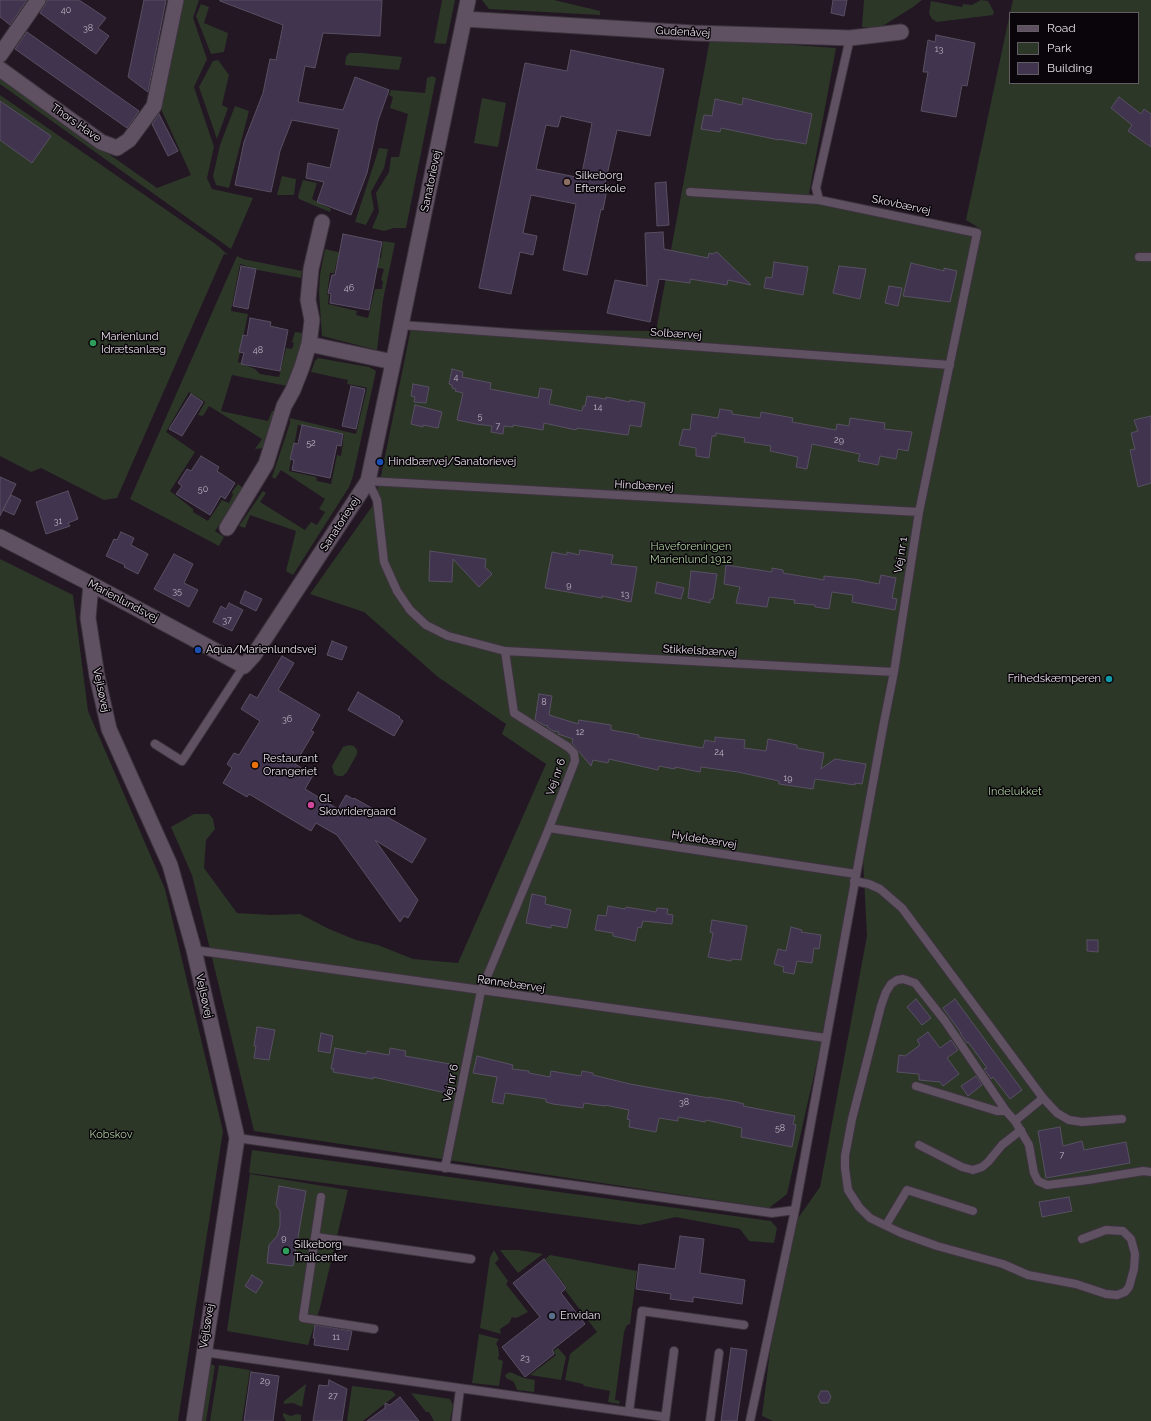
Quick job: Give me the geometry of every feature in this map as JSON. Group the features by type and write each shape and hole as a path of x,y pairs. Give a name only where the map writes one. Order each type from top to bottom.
{"street":[{"path":"3,45 38,0"},
{"name":"Thors Have","path":"0,69 101,142 117,148 130,140 154,106 176,0"},
{"name":"Sanatorievej","path":"244,666 254,655 368,481 468,0"},
{"name":"Gudenåvej","path":"464,19 694,33 850,38 901,32"},
{"path":"227,528 266,464 284,406 293,390 302,367 309,344 312,320 308,300 311,269 322,222"},
{"path":"309,344 393,362"},
{"name":"Marienlundsvej","path":"0,537 244,666"},
{"name":"Vejlsøvej","path":"91,584 88,618 97,676 109,729 170,865 194,950 237,1138 194,1421"}],"lane":[{"path":"819,200 816,188 850,38"},
{"name":"Skovbærvej","path":"690,192 819,200 978,233"},
{"name":"Vej nr 1","path":"750,1421 796,1210 855,877 894,672 919,512 978,233"},
{"path":"1139,257 1151,257"},
{"name":"Solbærvej","path":"401,326 950,365"},
{"path":"368,481 377,500 384,562 397,591 410,610 426,626 448,636 505,651"},
{"name":"Hindbærvej","path":"368,481 919,512"},
{"name":"Stikkelsbærvej","path":"505,651 894,672"},
{"name":"Vej nr 6","path":"445,1168 481,991 549,828 575,761 574,753 568,747 514,713 505,651"},
{"path":"155,744 182,761 244,666"},
{"name":"Hyldebærvej","path":"549,828 855,877 880,889 902,908 1043,1098 1058,1113 1069,1120 1082,1122 1122,1119"},
{"name":"Rønnebærvej","path":"194,950 826,1038"},
{"path":"1082,1239 1106,1230 1123,1231 1131,1239 1135,1254 1134,1269 1129,1287 1125,1292 1118,1295 1106,1294 1076,1284 1028,1274 1003,1264 937,1246 886,1226 870,1218 859,1207 848,1190 845,1156 854,1111 881,1006 886,992 891,984 897,980 903,979 915,983 945,1021 1021,1130 1029,1145 1034,1173 1038,1181 1047,1185 1143,1171 1151,1172"},
{"path":"916,1086 997,1111 1006,1110"},
{"path":"1015,1121 1043,1098"},
{"path":"919,1145 962,1167 973,1170 982,1167 988,1162 1002,1145 1021,1130"},
{"path":"237,1138 772,1213 796,1210"},
{"path":"886,1226 906,1190 973,1211"},
{"path":"322,1197 303,1318 374,1329"},
{"path":"316,1237 471,1259"},
{"path":"629,1412 642,1310 744,1325"},
{"path":"204,1352 629,1412 665,1419 674,1352"},
{"path":"710,1421 719,1353"},
{"path":"456,1421 460,1389"}],"green space":[{"path":"183,0 199,0 193,18 207,59 194,87 214,147 207,178 212,189 253,198 231,249 0,84 0,77 157,188 191,175 161,109"},
{"path":"442,0 455,0 446,44 434,43"},
{"path":"482,0 554,0 600,11 600,15 489,9"},
{"path":"864,0 922,0 881,27 875,28 862,27"},
{"path":"981,0 988,1 994,12 993,15 937,22 932,19 929,13 931,1 962,7 963,4 972,5"},
{"path":"1013,0 1151,0 1151,1421 773,1421 762,1416 770,1351 796,1221 820,1187 867,936 863,859 787,1194 769,1208 254,1131 192,875 171,827 194,814 209,814 213,819 215,829 206,840 204,868 237,913 271,915 300,914 329,929 356,940 378,945 413,959 458,963 546,764 502,734 506,724 438,677 364,612 310,594 373,505 380,481 411,328 656,331 710,39 836,48 809,194 979,228 966,220 1009,18 1009,84 1139,84 1139,12 1010,12"},
{"path":"201,4 209,7 204,23 228,33 224,52 211,54 196,16"},
{"path":"349,53 402,57 399,70 345,65 346,57"},
{"path":"218,60 229,75 222,105 228,108 217,139 199,87 213,61"},
{"path":"432,76 436,78 406,228 394,228 384,231 372,228 379,212 376,193 389,172 391,157 399,157 408,114 390,108 393,97 389,95 391,90 425,93 427,78"},
{"name":"Marienlund Idrætsanlæg","path":"0,95 217,245 228,255 224,254 117,498 104,500 41,468 31,472 0,456"},
{"path":"482,98 506,103 498,147 474,143"},
{"path":"235,106 249,111 229,188 216,185 213,176 220,145"},
{"path":"379,148 388,149 384,168 371,192 374,209 366,225 355,222"},
{"path":"282,176 296,179 294,195 277,195"},
{"path":"303,180 317,183 312,199 331,209 330,212 299,199 298,196"},
{"path":"383,241 395,243 383,300 377,350 322,336 319,292 320,275 325,249 342,253 354,260 338,257 334,273 330,273 327,294 329,295 328,304 357,311 356,315 368,318 375,289 382,289 383,281 381,280 384,269 362,265 361,255 381,258"},
{"path":"237,256 243,259 302,271 301,278 258,270 240,264 231,311 248,314 238,362 255,369 260,374 279,377 286,348 292,349 294,343 292,342 295,332 303,333 299,354 287,386 232,375 221,411 268,421 272,411 275,411 264,448 255,449 262,439 209,406 203,416 198,415 205,402 189,392 166,432 195,452 170,491 193,509 193,512 208,521 222,500 229,503 233,495 232,492 238,484 244,489 215,531 224,537 219,546 130,499"},
{"path":"318,358 369,367 376,371 353,476 349,487 293,575 286,571 296,531 250,515 245,528 239,526 263,491 266,493 260,502 305,530 311,522 317,525 325,512 319,509 325,499 281,470 275,479 272,477 290,423 290,418 356,434 367,388 347,384 348,380 311,372 315,361","holes":["298,425 344,435 341,456 337,455 331,484 317,481 316,477 289,471"]},
{"name":"Kobskov","path":"0,559 73,595 88,711 165,889 223,1131 178,1421 0,1421"},
{"path":"349,745 354,746 357,750 357,754 347,772 343,776 338,776 334,774 332,766 343,747"},
{"path":"252,1150 771,1221 777,1228 774,1243 749,1241 740,1229 676,1217 640,1225 249,1173"},
{"name":"Silkeborg Trailcenter","path":"250,1174 348,1190 320,1308 308,1345 227,1331"},
{"path":"494,1250 499,1259 495,1263 508,1281 506,1284 528,1312 516,1318 512,1317 509,1323 500,1329 501,1334 480,1328 490,1257"},
{"path":"500,1250 518,1250 543,1254 518,1273"},
{"path":"550,1255 637,1271 630,1324 627,1325 624,1332 615,1400 620,1401 619,1404 608,1402 610,1391 584,1386 583,1384 565,1380 570,1354 597,1332 565,1290 567,1288 545,1259"},
{"path":"479,1334 499,1339 496,1344 498,1347 498,1359 503,1361 499,1386 472,1383"},
{"path":"558,1348 566,1357 561,1380 530,1375 556,1355 553,1351"},
{"path":"211,1364 215,1366 206,1421 199,1421 208,1367"},
{"path":"219,1365 250,1370 242,1421 210,1421"},
{"path":"510,1372 524,1378 535,1380 534,1392 517,1390 514,1382 506,1378 505,1375"},
{"path":"306,1384 302,1407 293,1403 284,1404 284,1401"},
{"path":"352,1386 392,1391 396,1395 363,1421 347,1421"},
{"path":"411,1393 450,1399 453,1405 450,1421 434,1421 429,1412 426,1412"},
{"path":"283,1413 291,1416 297,1414 301,1415 301,1421 286,1421"}],"building":[{"path":"0,0 27,0 10,25 0,17"},
{"path":"47,0 79,0 106,18 98,28 109,36 96,54 40,13"},
{"path":"144,0 166,0 148,92 128,77"},
{"path":"220,0 382,0 380,36 323,33 315,68 305,66 298,102 343,110 355,77 389,90 378,121 367,173 351,215 317,202 324,182 306,178 308,163 330,168 339,129 292,120 280,151 271,192 235,185 244,142 263,93 270,59 276,60 283,25"},
{"path":"833,0 847,0 844,16 831,13"},
{"path":"27,32 139,111 127,128 15,49"},
{"path":"936,35 975,43 967,86 962,85 956,117 921,111 928,72 923,72 928,40 935,42"},
{"path":"571,50 664,69 650,136 617,130 605,184 608,184 603,210 601,209 587,275 563,270 576,204 531,195 523,233 537,236 533,255 520,252 511,294 479,288 525,63 567,71","holes":["561,116 592,123 581,178 536,169 546,125 558,127"]},
{"path":"1119,97 1141,114 1144,109 1151,114 1151,147 1128,131 1132,125 1111,108"},
{"path":"743,98 812,114 806,144 721,128 720,132 701,129 704,115 712,116 715,99 742,105"},
{"path":"0,101 51,136 32,163 0,140"},
{"path":"159,114 178,151 168,156 152,124"},
{"path":"666,182 669,225 657,226 655,183"},
{"path":"663,232 664,249 708,258 709,253 712,254 717,252 751,285 728,280 727,285 690,279 690,283 659,279 650,322 607,313 615,280 647,286 645,233"},
{"path":"343,234 382,242 369,310 330,303 331,294 328,293 332,275 335,275"},
{"path":"774,262 808,267 803,295 764,288 766,277 772,278"},
{"path":"911,263 944,271 944,268 957,271 950,302 903,296"},
{"path":"241,266 256,269 248,309 233,306"},
{"path":"839,266 866,269 860,299 833,293"},
{"path":"889,286 902,288 898,306 885,303"},
{"path":"250,318 271,322 270,326 288,330 280,371 241,364 244,353 239,352 243,335 247,336"},
{"path":"452,369 463,372 462,377 491,383 490,389 538,398 540,388 552,390 549,404 582,411 583,406 585,406 587,396 606,399 606,397 630,402 630,400 645,403 641,427 630,425 628,435 577,428 576,430 544,423 543,430 513,425 513,427 504,426 503,434 491,432 492,426 457,420 463,393 455,391 456,389 452,388 452,385 449,384"},
{"path":"413,384 429,387 426,403 414,402 415,397 411,396"},
{"path":"351,386 365,389 356,429 342,426"},
{"path":"191,394 203,402 182,436 169,429"},
{"path":"415,405 442,412 438,428 423,425 423,427 411,424"},
{"path":"720,409 732,411 732,414 760,418 761,412 793,418 792,422 836,430 837,424 849,426 850,418 885,423 884,429 912,432 908,451 898,449 896,459 880,456 878,465 858,461 860,454 812,444 807,469 796,467 798,457 770,451 771,446 744,442 745,438 716,433 716,436 712,436 709,458 696,456 696,448 679,445 683,429 690,430 692,414 718,418"},
{"path":"1151,416 1151,483 1138,487 1130,450 1135,449 1131,433 1138,431 1134,420"},
{"path":"302,425 343,434 341,446 337,445 330,478 292,470 294,460 290,459 294,443 298,444"},
{"path":"201,456 219,467 217,471 235,483 225,499 221,496 210,515 176,494 182,486 178,483 187,469 191,471"},
{"path":"0,477 16,484 0,516"},
{"path":"68,491 78,519 68,523 70,526 46,534 36,502"},
{"path":"11,495 21,500 14,515 3,510"},
{"path":"121,532 134,538 131,545 148,554 138,574 124,567 125,565 106,556 114,539 117,540"},
{"path":"580,550 613,555 611,564 637,567 631,602 602,596 602,598 545,588 552,552 567,555 567,552 579,555"},
{"path":"430,551 486,559 485,567 492,574 479,587 453,559 452,582 429,581"},
{"path":"174,554 193,564 184,583 198,590 189,607 154,589"},
{"path":"726,565 772,572 772,568 783,570 783,573 824,580 824,576 854,579 879,584 881,575 896,578 892,598 897,599 895,610 852,602 853,595 832,592 829,609 815,607 815,605 794,603 795,600 769,597 767,607 736,603 740,587 724,584"},
{"path":"691,571 717,574 713,599 710,599 710,603 688,598"},
{"path":"657,582 684,588 681,599 655,593"},
{"path":"245,591 262,599 256,611 240,603"},
{"path":"229,603 243,610 232,631 213,622 221,606 226,609"},
{"path":"332,641 347,647 342,660 327,655"},
{"path":"282,656 294,663 278,690 320,715 311,731 314,732 295,764 313,775 305,789 338,809 346,795 353,799 354,798 426,839 412,863 375,840 418,900 408,918 404,916 400,922 337,835 316,823 311,831 249,794 247,797 223,783 232,768 227,764 234,753 239,755 260,721 241,709 250,694 257,698"},
{"path":"358,692 400,717 399,718 403,721 394,736 348,710"},
{"path":"539,694 552,696 549,715 578,724 579,720 611,725 611,730 639,735 638,737 703,748 705,740 715,742 715,737 745,740 744,748 766,751 768,739 797,745 797,748 824,753 821,769 835,759 866,764 862,784 855,783 855,785 815,779 813,789 779,784 779,781 738,772 701,767 700,772 675,767 675,769 659,766 658,770 609,759 608,763 593,760 591,766 572,743 573,739 558,734 559,732 553,731 547,727 548,726 535,720"},
{"path":"532,894 546,897 545,904 571,910 567,928 551,925 551,928 526,923"},
{"path":"608,906 625,909 626,907 656,912 657,908 668,909 667,914 673,915 672,924 643,921 641,928 638,927 635,941 613,936 613,933 595,930 598,915 606,916"},
{"path":"712,920 747,926 741,960 732,959 731,961 708,957 713,933 710,932"},
{"path":"791,927 802,930 801,932 821,935 819,949 814,948 812,963 797,961 794,974 783,972 784,967 774,964 778,949 786,951"},
{"path":"1087,940 1098,940 1098,952 1087,951"},
{"path":"916,999 931,1018 922,1025 907,1007"},
{"path":"955,999 1022,1090 1010,1099 993,1077 991,1079 984,1069 987,1068 968,1042 967,1043 943,1008"},
{"path":"257,1027 275,1030 269,1060 254,1058"},
{"path":"928,1032 940,1048 951,1040 958,1050 947,1058 959,1074 943,1086 940,1082 919,1080 919,1074 897,1072 899,1055 905,1056 920,1045 917,1040"},
{"path":"321,1033 333,1036 330,1053 318,1051"},
{"path":"335,1048 366,1054 367,1051 389,1055 390,1048 406,1051 405,1056 450,1064 446,1093 373,1077 373,1079 333,1072 334,1069 331,1069"},
{"path":"477,1056 513,1065 512,1069 529,1071 529,1073 550,1077 551,1071 581,1076 582,1071 630,1084 737,1102 744,1104 743,1106 795,1116 793,1124 796,1125 792,1147 741,1137 742,1128 706,1120 705,1122 678,1117 678,1121 659,1118 656,1132 629,1127 630,1120 627,1119 629,1110 605,1105 584,1103 583,1108 553,1104 546,1102 546,1099 505,1093 503,1104 492,1102 497,1077 473,1073"},
{"path":"976,1076 982,1085 968,1096 961,1086"},
{"path":"1060,1127 1063,1146 1082,1141 1084,1150 1126,1142 1130,1163 1046,1178 1038,1131"},
{"name":"Silkeborg Trailcenter","path":"279,1186 306,1191 293,1266 267,1263 269,1245 277,1236 280,1226 280,1211 276,1205"},
{"path":"1069,1197 1072,1211 1042,1217 1039,1202"},
{"path":"680,1236 704,1239 700,1273 745,1280 742,1304 693,1297 693,1302 670,1299 671,1294 636,1289 639,1264 675,1269"},
{"path":"544,1259 566,1288 561,1293 585,1324 552,1350 554,1354 525,1377 502,1347 540,1317 513,1283"},
{"path":"252,1275 263,1282 256,1293 245,1286"},
{"path":"315,1325 352,1331 348,1350 314,1345 315,1338 313,1338"},
{"path":"731,1348 747,1350 737,1421 721,1421"},
{"path":"251,1372 279,1376 273,1421 244,1421"},
{"path":"329,1380 347,1389 342,1421 313,1421 319,1385 328,1386"},
{"path":"821,1391 828,1391 831,1397 828,1403 821,1403 818,1397"},
{"path":"400,1397 419,1421 367,1421 385,1408 385,1403 390,1405"}],"place":[{"name":"Silkeborg Efterskole","path":"567,182"},
{"name":"Marienlund Idrætsanlæg","path":"93,343"},
{"name":"Hindbærvej/Sanatorievej","path":"380,462"},
{"name":"Aqua/Marienlundsvej","path":"198,650"},
{"name":"Frihedskæmperen","path":"1109,679"},
{"name":"Restaurant Orangeriet","path":"255,765"},
{"name":"Gl. Skovridergaard","path":"311,805"},
{"name":"Silkeborg Trailcenter","path":"286,1251"},
{"name":"Envidan","path":"552,1316"}],"park label":[{"name":"Haveforeningen Marienlund 1912","path":"691,553"},
{"name":"Indelukket","path":"1015,792"}]}
